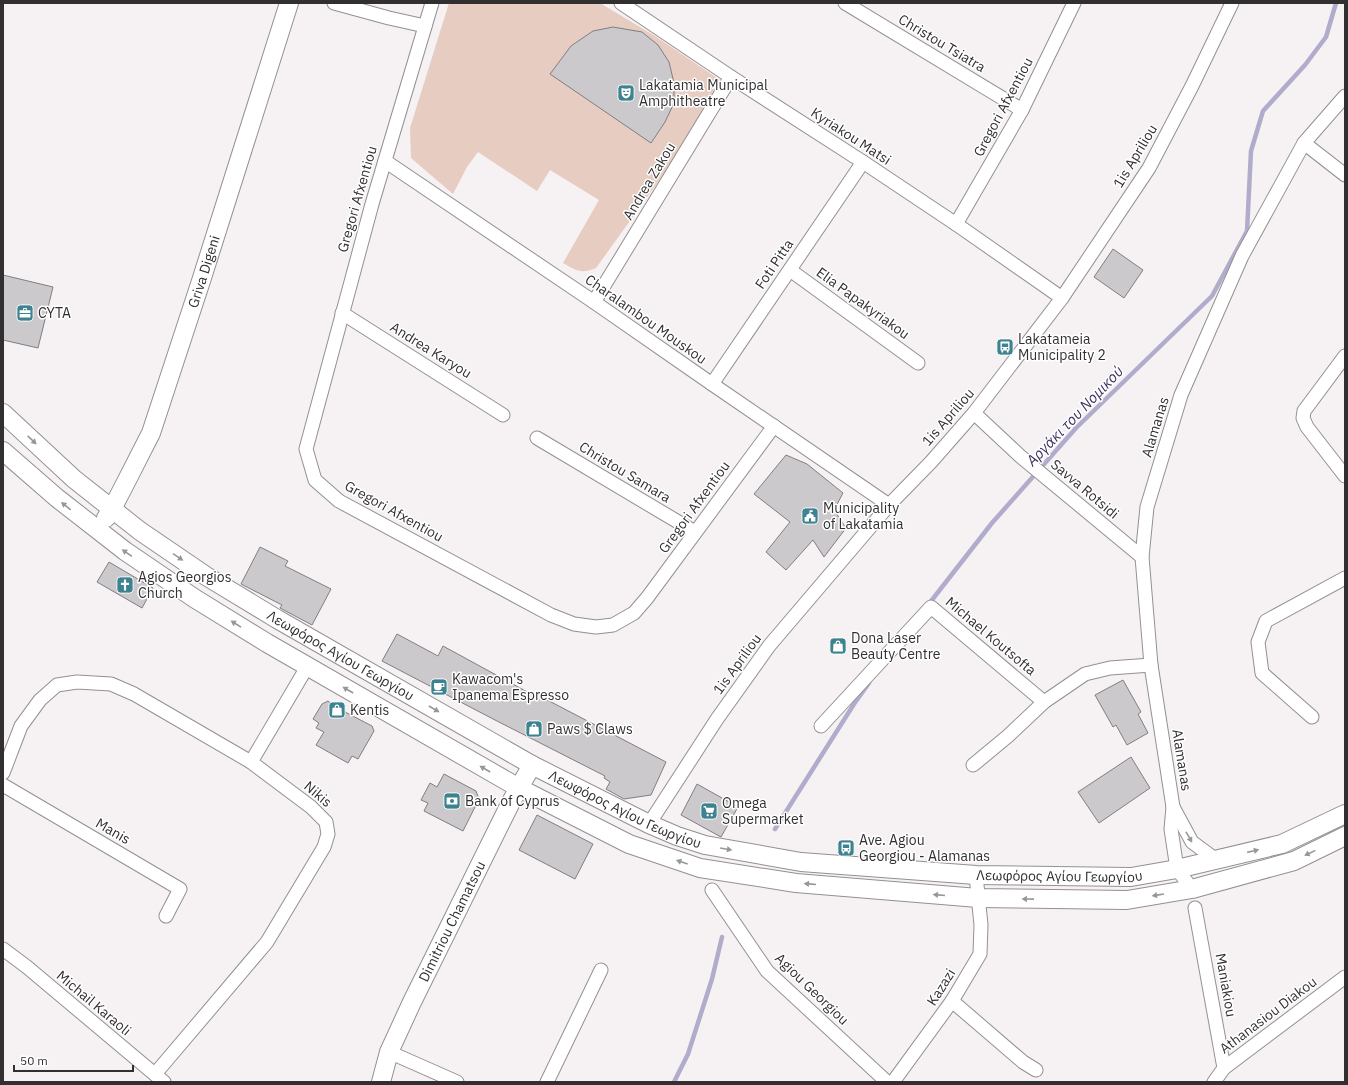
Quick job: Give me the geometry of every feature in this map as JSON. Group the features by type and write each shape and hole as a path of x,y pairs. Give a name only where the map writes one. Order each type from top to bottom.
{"main road":[{"name":"Griva Digeni","path":"97,530 112,509 151,433 289,3"},
{"name":"Λεωφόρος Αγίου Γεωργίου","path":"3,413 74,479 140,531 206,576 277,620 532,765 649,824 677,836 705,845 801,862 976,875 1131,877 1177,869 1282,844 1345,814"},
{"name":"Λεωφόρος Αγίου Γεωργίου","path":"3,451 57,498 125,551 194,598 307,666 519,788 629,844 700,868 796,883 978,898 1127,900 1192,889 1294,861 1345,836"},
{"name":"Dimitriou Chamatsou","path":"381,1082 389,1052 477,870 532,765"}],"street":[{"path":"334,3 425,26"},
{"name":"Gregori Afxentiou","path":"432,3 342,313 306,449 315,480 339,501 552,615 574,624 596,627 612,625 634,613 647,598 774,426"},
{"name":"Kyriakou Matsi","path":"621,3 730,77 956,224 1062,298"},
{"name":"Christou Tsiatra","path":"846,3 1022,110"},
{"name":"Gregori Afxentiou","path":"956,224 1022,110 1074,3"},
{"name":"1is Apriliou","path":"649,824 716,719 769,646 889,505 974,413 1062,298 1149,168 1192,86 1232,3"},
{"name":"Andrea Zakou","path":"594,302 730,77"},
{"name":"Alamanas","path":"1177,869 1171,829 1173,806 1151,665 1142,557 1147,507 1181,395 1242,256 1304,143 1345,96"},
{"path":"1304,143 1345,175"},
{"name":"Charalambou Mouskou","path":"385,161 594,302 889,505"},
{"name":"Foti Pitta","path":"712,384 862,162"},
{"name":"Elia Papakyriakou","path":"790,270 918,363"},
{"name":"Andrea Karyou","path":"342,313 503,415"},
{"path":"1345,356 1304,411 1303,418 1307,426 1345,476"},
{"name":"Savva Rotsidi","path":"974,413 1020,456 1142,557"},
{"name":"Christou Samara","path":"537,438 695,532"},
{"path":"1312,717 1262,673 1258,642 1266,621 1345,578"},
{"name":"Michael Koutsofta","path":"821,726 931,607 1044,702"},
{"path":"973,765 1008,736 1044,702 1085,674 1110,668 1151,665"},
{"path":"251,762 307,666"},
{"name":"Nikis","path":"3,773 21,726 40,700 57,685 77,682 111,684 134,694 251,762 312,807 326,822 328,834 324,847 267,942 160,1078"},
{"name":"Manis","path":"3,785 180,889 166,916"},
{"name":"Alamanas","path":"1173,806 1192,842 1215,859"},
{"path":"1177,869 1192,889"},
{"name":"Kazazi","path":"893,1082 952,1002 980,954 981,925 976,875"},
{"name":"Agiou Georgiou","path":"712,890 767,971 887,1082"},
{"name":"Maniakiou","path":"1195,908 1224,1068"},
{"name":"Michail Karaoli","path":"3,949 27,967 160,1078"},
{"path":"547,1082 601,970"},
{"name":"Athanasiou Diakou","path":"1214,1082 1224,1068 1345,977"},
{"path":"952,1002 1023,1062 1036,1070"},
{"path":"389,1052 457,1082"}],"shaded area":[{"path":"449,3 600,3 655,36 720,80 673,161 596,268 586,271 579,271 563,263 599,200 550,170 537,191 478,152 467,167 453,194 411,158 410,128"}],"building":[{"name":"Lakatamia Municipal Amphitheatre","path":"613,27 642,32 658,45 669,62 674,83 674,103 665,122 651,143 550,74 571,46 593,31"},
{"path":"1113,249 1143,270 1124,298 1094,277"},
{"name":"CYTA","path":"3,275 53,287 38,348 3,340"},
{"name":"Municipality of Lakatamia","path":"786,455 807,464 843,493 834,510 846,528 824,557 813,540 786,570 766,552 790,522 754,494"},
{"path":"260,547 288,561 285,566 331,589 312,625 280,608 282,605 241,584"},
{"name":"Agios Georgios Church","path":"109,562 153,588 142,608 97,582"},
{"path":"397,634 438,656 443,646 531,694 532,692 666,762 651,795 624,799 606,789 610,782 604,778 605,776 382,661"},
{"path":"1123,680 1141,712 1138,714 1148,733 1127,745 1116,725 1113,727 1095,695"},
{"path":"328,701 333,705 342,702 345,712 372,726 374,731 358,759 352,756 348,763 316,745 324,732 316,728 319,723 313,719 322,704"},
{"path":"1131,757 1150,788 1099,823 1078,792"},
{"name":"Bank of Cyprus","path":"444,774 476,791 479,799 463,831 424,811 428,803 421,800 430,783 437,787"},
{"name":"Omega Supermarket","path":"697,784 738,807 721,837 681,815"},
{"path":"537,815 593,844 575,879 519,850"}],"waterway":[{"name":"Αργάκι του Νομικού","path":"928,605 992,523 1076,428 1212,296 1247,231 1251,151 1263,111 1305,65 1326,37 1336,3"},
{"name":"Αργάκι του Νομικού","path":"775,829 854,704 869,683"},
{"name":"Αργάκι του Νομικού","path":"674,1082 688,1054 712,979 722,937"}],"place":[{"name":"Lakatamia Municipal Amphitheatre","path":"626,93"},
{"name":"CYTA","path":"25,313"},
{"name":"Lakatameia Municipality 2","path":"1005,347"},
{"name":"Municipality of Lakatamia","path":"810,516"},
{"name":"Agios Georgios Church","path":"125,585"},
{"name":"Dona Laser Beauty Centre","path":"838,646"},
{"name":"Kawacom's Ipanema Espresso","path":"439,687"},
{"name":"Kentis","path":"337,710"},
{"name":"Paws $ Claws","path":"534,729"},
{"name":"Bank of Cyprus","path":"452,801"},
{"name":"Omega Supermarket","path":"709,811"},
{"name":"Ave. Agiou Georgiou - Alamanas","path":"846,848"}]}
